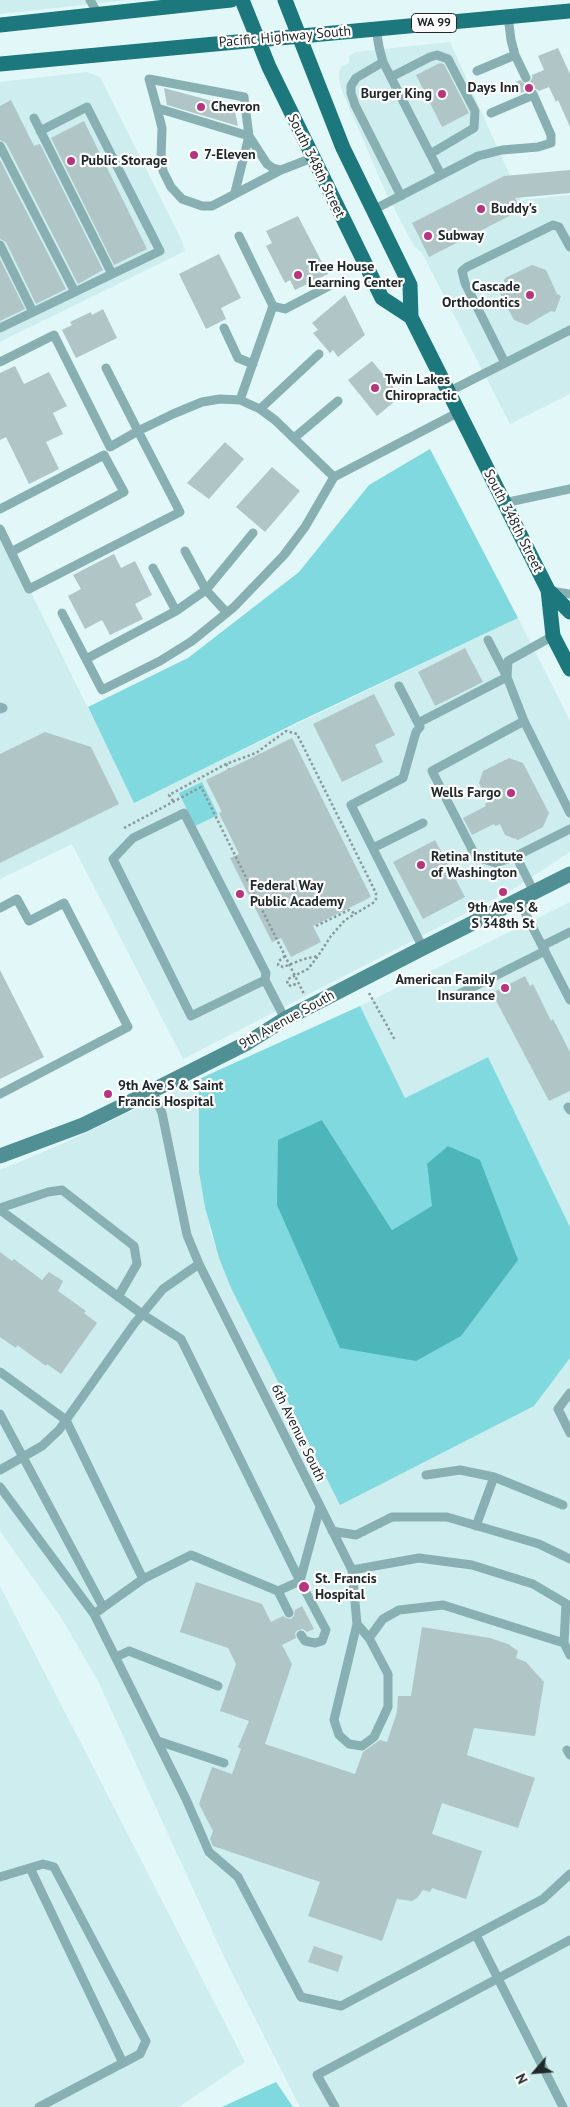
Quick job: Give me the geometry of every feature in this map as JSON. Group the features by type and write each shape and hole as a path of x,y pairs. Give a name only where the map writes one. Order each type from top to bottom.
{"main road":[{"path":"0,25 177,3 231,0"},
{"name":"South 348th Street","path":"242,0 257,39 312,158 382,298 411,317"},
{"name":"South 348th Street","path":"285,0 343,148 410,286 411,317 548,590 570,612"},
{"name":"Pacific Highway South","path":"0,64 570,11"},
{"name":"South 348th Street","path":"548,590 553,636 570,669"}],"street":[{"name":"9th Avenue South","path":"0,1156 83,1125 246,1043 285,1019 570,874"}],"lane":[{"path":"90,0 98,14"},
{"path":"508,16 515,55 526,78"},
{"path":"376,28 379,48 391,78 441,175"},
{"path":"477,71 515,55"},
{"path":"391,78 430,56 448,59 475,111 474,128 470,132 430,154"},
{"path":"384,62 356,78 351,86 351,93 355,105 401,196"},
{"path":"235,192 249,136 244,97 150,80 162,128 160,158 163,171 172,187 182,199 202,206 212,206 235,192 280,170 312,158"},
{"path":"373,210 478,156 490,152 538,147 551,143 552,136 533,94 491,113"},
{"path":"0,328 160,251 87,107 40,131"},
{"path":"157,108 249,136 267,164 280,170"},
{"path":"34,118 112,274"},
{"path":"0,146 75,292"},
{"path":"505,363 465,283 462,271 476,262 552,225 559,227 570,247"},
{"path":"239,236 273,306 240,400"},
{"path":"0,245 33,312"},
{"path":"273,306 285,309 329,286"},
{"path":"224,328 238,358 253,364"},
{"path":"448,392 570,330"},
{"path":"0,362 54,335 110,447"},
{"path":"260,409 319,354"},
{"path":"0,529 29,588 180,512 106,368"},
{"path":"0,509 104,455 110,447 138,431 202,402 220,399 240,400 260,409 275,420 334,477"},
{"path":"294,438 338,401"},
{"path":"62,613 102,690 160,661 192,641 227,613 260,582 305,527 334,477 458,412"},
{"path":"11,552 124,492 104,455"},
{"path":"504,503 570,488"},
{"path":"86,659 176,611 206,590 253,533"},
{"path":"185,551 206,590 227,613"},
{"path":"153,568 176,611"},
{"path":"548,590 570,594"},
{"path":"507,677 508,661 553,636"},
{"path":"488,640 507,677 524,720 570,813"},
{"path":"418,723 507,677"},
{"path":"399,686 420,727 416,732 404,778 351,805 423,948"},
{"path":"524,720 432,771 476,857 496,862 516,856 570,829"},
{"path":"265,980 191,1016 113,859 133,838 184,813 266,973 265,980 285,1019"},
{"path":"373,848 423,823"},
{"path":"516,856 534,892"},
{"path":"0,908 18,899 29,921 64,903 128,1028 0,1094"},
{"path":"519,900 570,1000"},
{"path":"459,994 570,932"},
{"name":"6th Avenue South","path":"152,1090 162,1113 187,1235 199,1264 352,1570"},
{"path":"0,1209 48,1192 62,1190 134,1246 137,1264 118,1297"},
{"path":"0,1209 118,1297 181,1340 326,1630 322,1641 316,1643 305,1641 301,1635"},
{"path":"0,1470 42,1446 59,1430 142,1314 163,1290 199,1264"},
{"path":"0,1372 66,1420 143,1579"},
{"path":"570,1393 558,1409 570,1433"},
{"path":"0,1414 104,1607"},
{"path":"426,1475 460,1470 494,1477 563,1505"},
{"path":"476,1526 494,1477"},
{"path":"0,1488 94,1614 158,1741 209,1852 238,1877 301,1997 341,2006 543,1899 570,1874"},
{"path":"300,1581 320,1507"},
{"path":"332,1532 356,1535 392,1517 448,1517 539,1544 570,1559"},
{"path":"94,1614 143,1579 191,1555 278,1591 289,1613"},
{"path":"357,1624 369,1638 388,1674 388,1708 374,1737 362,1746 349,1744 339,1735 334,1720 357,1624 352,1570 419,1558 472,1565 533,1584 548,1591 568,1605 564,1643 570,1655"},
{"path":"278,1591 300,1581"},
{"path":"369,1638 383,1619 399,1610 443,1605 564,1643"},
{"path":"116,1657 129,1651 218,1686"},
{"path":"158,1741 224,1763"},
{"path":"0,1877 43,1864 54,1867 146,2041 140,2054 39,2107"},
{"path":"30,1868 123,2063"},
{"path":"476,1935 564,2107 570,2104"},
{"path":"334,2107 317,2075 570,1940"}],"path":[{"path":"173,801 169,795 226,764 256,753 286,731 297,734 376,893 376,899 372,903 345,920 331,936 318,956 308,969 294,976 288,980 287,984 291,986 298,983 294,976 289,965 285,956 279,961 278,965 283,967 289,965 318,956"},
{"path":"226,764 229,769"},
{"path":"316,926 349,910 354,913"},
{"path":"361,980 395,1040"}],"shaded area":[{"path":"0,0 129,0 0,14"},
{"path":"450,42 521,200 570,195 570,394 510,424 422,253 414,246 387,195 342,91 339,79 339,71 342,66 349,63 349,56 355,52"},
{"name":"Public Storage","path":"87,72 100,77 182,241 185,251 0,342 0,82"},
{"path":"430,449 518,618 298,722 134,803 88,707 188,658 299,572 369,485"},
{"path":"0,529 134,802 518,618 570,721 570,852 515,888 183,1059 72,844 0,879"},
{"path":"202,782 218,815 195,826 179,793"},
{"path":"570,902 570,1227 488,1057 405,1098 360,1006"},
{"path":"360,1006 405,1098 488,1057 570,1227 570,1358 534,1406 340,1505 231,1288 219,1258 205,1207 199,1172 199,1079","holes":["322,1120 392,1230 433,1206 427,1164 461,1336 277,1205"]},
{"name":"St. Francis Hospital","path":"199,1079 199,1172 211,1234 231,1288 268,1360 534,1406 570,1358 570,2107 300,2107 227,1963 98,1681 62,1619 0,1531 0,1170 62,1144"},
{"path":"322,1120 392,1230 432,1206 427,1164 448,1146 480,1160 518,1260 461,1336 416,1361 340,1348 277,1205 278,1140"},
{"path":"0,1586 245,2062 179,2107 0,2107"},
{"path":"276,2082 293,2107 222,2107"}],"building":[{"name":"Days Inn","path":"558,48 570,74 570,127 558,100 556,102 549,87 539,91 531,88 521,93 516,82 520,80 525,84 529,83 532,75 544,70 538,56"},
{"name":"Burger King","path":"440,63 444,64 469,113 442,127 416,75"},
{"name":"Chevron","path":"164,88 234,107 238,126 167,105"},
{"path":"11,100 34,146 40,144 103,270 78,284 6,143 0,140 0,106"},
{"path":"84,121 147,249 114,265 51,138"},
{"path":"0,160 66,289 36,304 6,242 0,239"},
{"path":"570,170 570,193 515,198 521,210 429,257 412,223 504,176"},
{"path":"298,216 328,274 295,290 290,280 285,283 266,246 272,243 266,231"},
{"path":"219,254 241,298 221,308 226,319 206,329 179,274"},
{"path":"0,259 25,309 0,321"},
{"name":"Cascade Orthodontics","path":"532,265 546,270 557,294 561,296 555,312 551,311 527,325 514,320 500,293 505,278"},
{"path":"345,295 365,335 338,357 333,350 330,353 313,333 318,330 312,323"},
{"path":"103,309 117,338 76,358 62,330 72,325 70,322 91,312 92,315"},
{"name":"Twin Lakes Chiropractic","path":"372,361 401,396 377,416 348,380"},
{"path":"15,366 24,384 49,372 67,406 53,413 63,434 46,442 59,469 29,484 6,437 0,440 0,373"},
{"path":"225,442 244,459 209,499 187,483"},
{"path":"272,467 300,491 265,532 236,507"},
{"path":"114,554 121,568 135,561 152,595 135,604 143,619 110,635 102,620 85,629 68,596 81,589 73,575"},
{"path":"465,648 483,682 435,706 418,672"},
{"path":"374,694 395,735 375,745 383,762 342,782 313,724"},
{"path":"45,732 91,747 119,804 0,863 0,754"},
{"path":"292,738 371,897 313,926 321,942 291,957 281,938 272,942 230,858 239,854 219,813 222,812 206,780"},
{"name":"Wells Fargo","path":"509,758 523,763 549,813 543,827 518,840 505,835 500,824 495,826 494,824 472,835 463,818 486,806 485,804 488,802 479,783 483,771"},
{"path":"435,840 465,897 423,919 393,862"},
{"path":"0,970 44,1057 0,1079"},
{"path":"525,976 530,986 533,984 551,1021 553,1019 570,1052 570,1091 549,1101 492,993"},
{"path":"0,1252 12,1261 14,1259 42,1280 49,1272 63,1281 58,1291 86,1311 84,1313 97,1323 61,1374 47,1364 46,1366 17,1345 16,1348 0,1337"},
{"path":"196,1582 262,1604 271,1622 283,1616 291,1619 294,1616 295,1610 302,1606 314,1629 307,1632 303,1629 298,1630 295,1633 296,1638 282,1645 292,1664 265,1744 355,1774 363,1752 380,1740 387,1742 397,1712 398,1696 411,1696 422,1627 490,1638 508,1644 518,1651 516,1658 526,1662 544,1682 535,1736 474,1728 467,1755 535,1778 518,1828 442,1803 432,1834 482,1851 466,1899 432,1888 430,1892 423,1890 412,1901 397,1899 382,1941 308,1916 320,1882 213,1846 210,1839 213,1831 199,1804 212,1767 232,1774 241,1749 238,1747 249,1721 220,1711 236,1664 228,1648 180,1632"},
{"path":"314,1946 343,1956 338,1972 308,1962"}],"place":[{"name":"Days Inn","path":"529,88"},
{"name":"Burger King","path":"442,94"},
{"name":"Chevron","path":"201,107"},
{"name":"7-Eleven","path":"194,155"},
{"name":"Public Storage","path":"71,161"},
{"name":"Buddy's","path":"481,209"},
{"name":"Subway","path":"428,236"},
{"name":"Tree House Learning Center","path":"298,275"},
{"name":"Cascade Orthodontics","path":"530,295"},
{"name":"Twin Lakes Chiropractic","path":"375,388"},
{"name":"Wells Fargo","path":"511,793"},
{"name":"Retina Institute of Washington","path":"421,865"},
{"name":"9th Ave S & S 348th St","path":"503,892"},
{"name":"Federal Way Public Academy","path":"240,894"},
{"name":"American Family Insurance","path":"505,988"},
{"name":"9th Ave S & Saint Francis Hospital","path":"108,1094"},
{"name":"St. Francis Hospital","path":"304,1587"}]}
